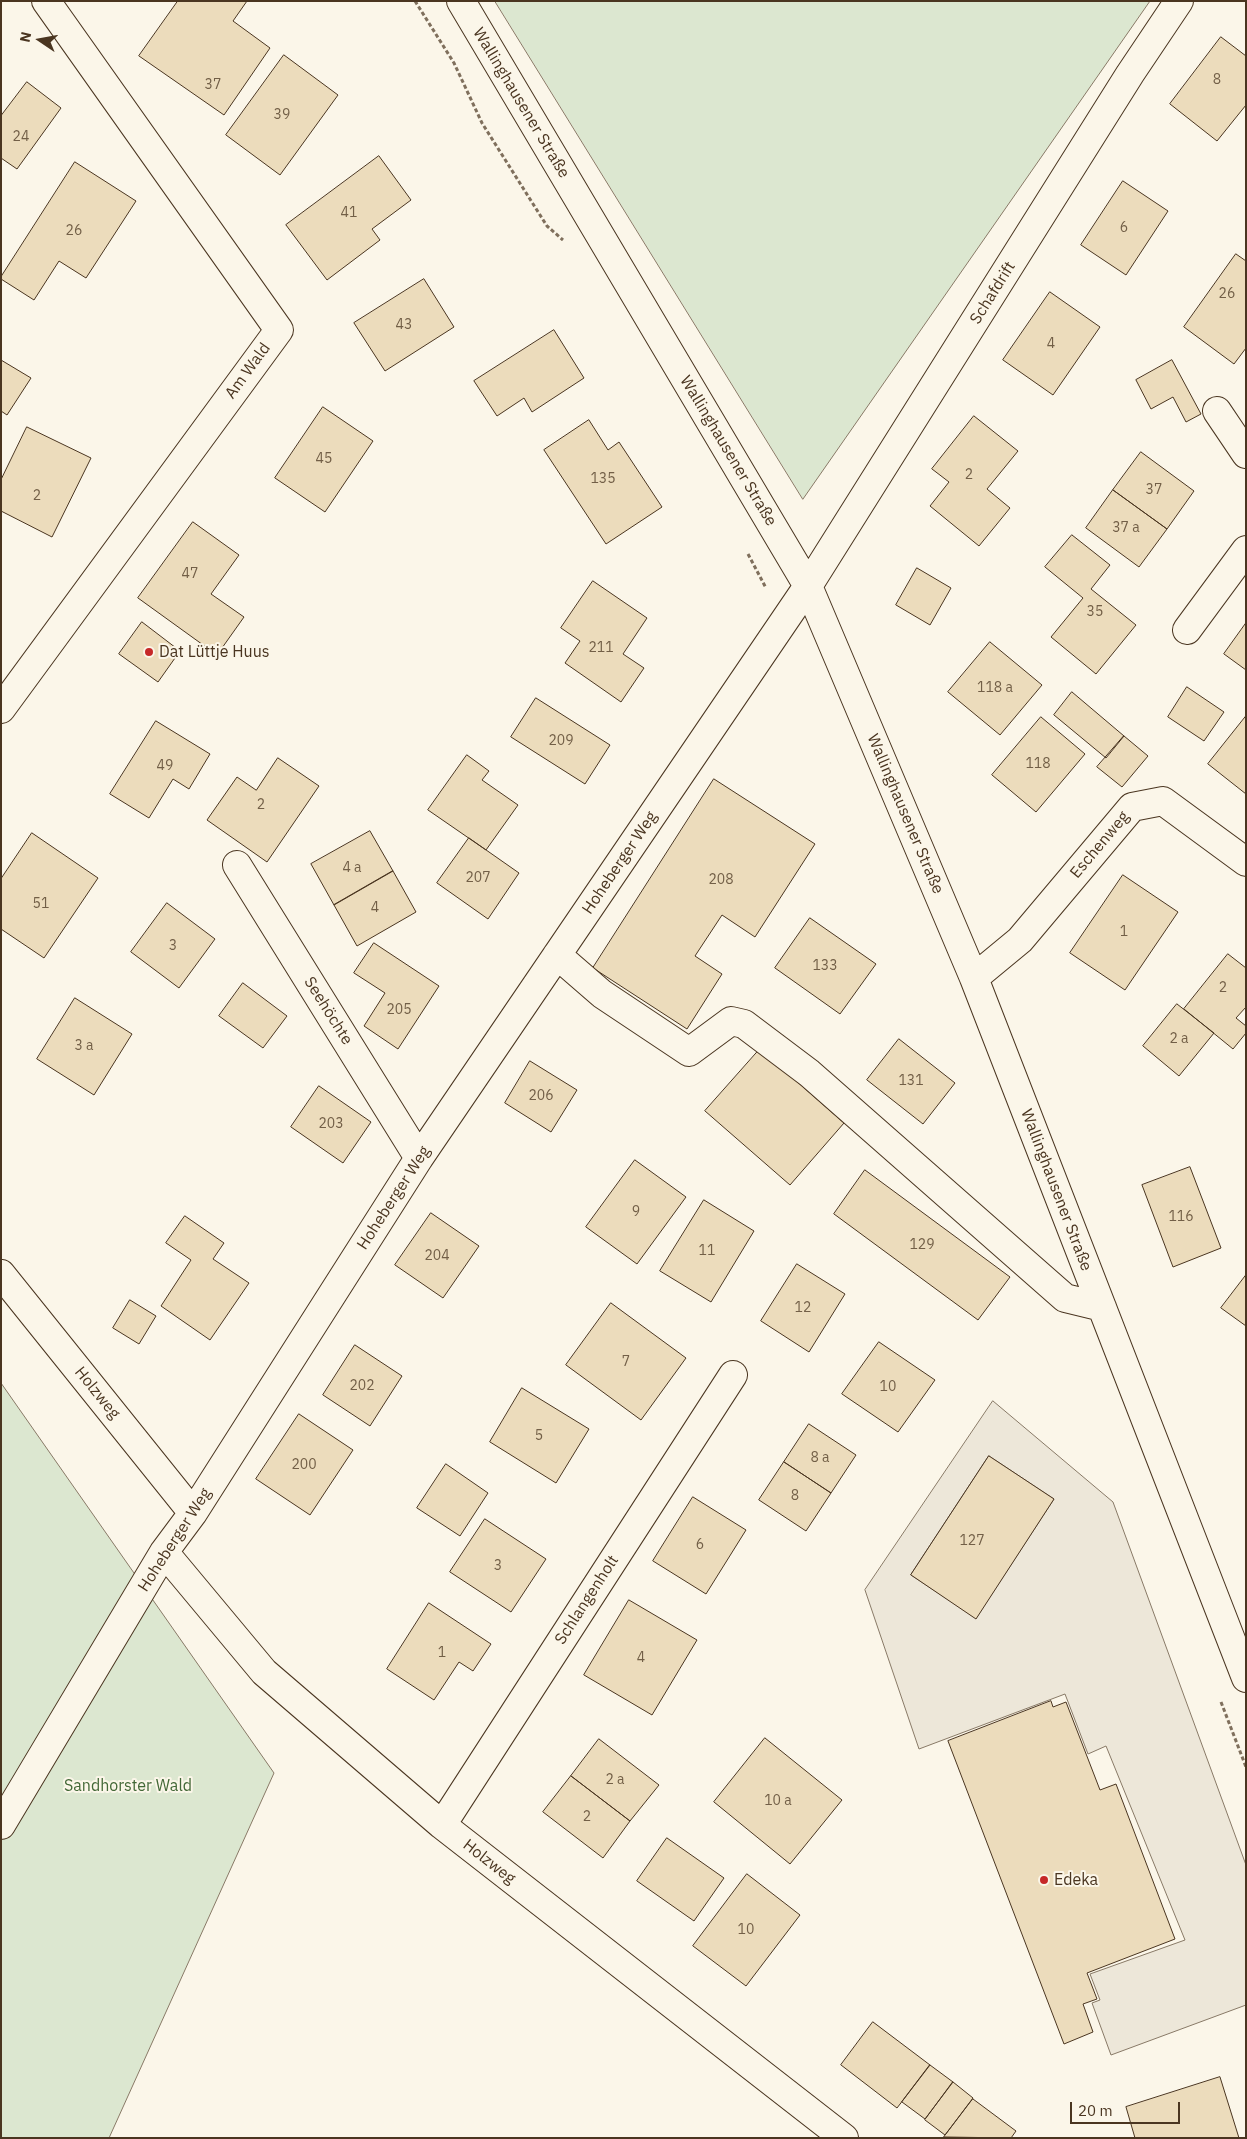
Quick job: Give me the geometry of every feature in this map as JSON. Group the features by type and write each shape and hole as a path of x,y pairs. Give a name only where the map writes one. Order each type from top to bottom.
{"street":[{"name":"Am Wald","path":"6,689 279,330 46,1"},
{"name":"Wallinghausener Straße","path":"461,1 808,586 974,978 1246,1678"},
{"name":"Schafdrift","path":"808,586 1130,74 1179,1"},
{"path":"1217,411 1246,454"},
{"path":"1187,630 1246,550"},
{"name":"Hoheberger Weg","path":"1,1825 164,1552 193,1513 419,1158 808,586"},
{"name":"Eschenweg","path":"974,978 1020,940 1132,807 1163,801 1246,862"},
{"name":"Seehöchte","path":"237,865 419,1158"},
{"path":"557,955 602,994 689,1052 731,1021 744,1024 809,1073 1065,1298 1102,1307"},
{"name":"Holzweg","path":"1,1274 193,1513"},
{"name":"Schlangenholt","path":"442,1825 733,1375"},
{"name":"Holzweg","path":"164,1552 264,1672 442,1825 844,2138"}],"path":[{"path":"415,1 454,62 482,122 547,226 566,244"},
{"path":"747,553 784,622"},
{"path":"1220,1698 1246,1767"}],"green space":[{"path":"495,1 1150,1 803,499"},
{"name":"Sandhorster Wald","path":"1,1383 274,1773 109,2138 1,2138"}],"shaded area":[{"path":"993,1401 1113,1502 1246,1865 1246,2005 1111,2055 1092,2003 1100,2000 1090,1974 1185,1940 1106,1746 1088,1754 1065,1694 919,1749 865,1590","holes":["989,1456 1054,1499 976,1618 911,1575"]}],"building":[{"path":"178,1 247,1 233,21 270,48 224,115 139,56"},
{"path":"1221,37 1246,56 1246,105 1217,141 1170,104"},
{"path":"284,55 338,95 280,175 226,135"},
{"path":"27,82 61,108 17,169 1,158 1,116"},
{"path":"379,156 411,200 372,229 380,240 327,280 286,225"},
{"path":"75,162 136,201 86,278 59,261 34,300 1,279 1,277"},
{"path":"1123,181 1168,211 1126,275 1081,245"},
{"path":"1236,254 1246,261 1246,348 1234,364 1184,327"},
{"path":"424,279 454,327 385,371 354,323"},
{"path":"1050,292 1100,327 1053,395 1003,360"},
{"path":"554,330 584,378 532,412 524,398 497,416 474,381"},
{"path":"1,360 31,378 7,415 1,411"},
{"path":"1172,360 1201,414 1186,422 1173,397 1151,409 1136,380"},
{"path":"323,407 373,441 325,512 275,478"},
{"path":"974,416 1018,451 987,489 1010,508 979,546 930,506 949,482 932,469"},
{"path":"589,420 608,450 619,442 662,507 606,544 544,450"},
{"path":"27,427 91,458 52,537 1,511 1,480"},
{"path":"1141,452 1194,491 1167,529 1113,490"},
{"path":"1113,490 1167,529 1139,567 1086,528"},
{"path":"193,522 239,555 211,594 244,617 217,655 138,598"},
{"path":"1072,535 1110,565 1091,589 1136,625 1096,674 1051,637 1083,598 1045,567"},
{"path":"917,568 951,588 930,625 896,605"},
{"path":"593,581 647,618 623,654 644,668 621,702 565,663 580,641 561,628"},
{"name":"Dat Lüttje Huus","path":"142,622 180,651 158,682 119,654"},
{"path":"1246,623 1246,670 1224,654"},
{"path":"990,642 1042,685 1000,735 948,692"},
{"path":"1187,687 1224,712 1204,741 1168,717"},
{"path":"1072,692 1124,736 1106,758 1054,715"},
{"path":"536,698 610,745 585,784 511,737"},
{"path":"1246,716 1246,794 1208,764"},
{"path":"1041,717 1085,754 1036,812 992,775"},
{"path":"156,721 210,754 189,789 173,779 149,818 110,794"},
{"path":"1124,736 1148,756 1122,787 1097,767"},
{"path":"467,755 489,771 482,780 518,805 486,850 428,810"},
{"path":"278,758 319,786 267,862 207,820 237,777 256,790"},
{"path":"714,779 815,844 755,937 722,915 695,956 722,974 687,1029 593,968"},
{"path":"370,831 393,871 334,905 311,864"},
{"path":"32,833 98,878 44,958 1,929 1,879"},
{"path":"469,838 519,873 488,919 437,883"},
{"path":"393,871 416,912 357,946 334,905"},
{"path":"1123,875 1178,912 1125,990 1070,953"},
{"path":"167,903 215,939 179,988 131,952"},
{"path":"810,918 876,964 840,1014 775,968"},
{"path":"374,943 439,986 398,1049 364,1026 385,993 354,973"},
{"path":"1228,954 1246,968 1246,1007 1236,1018 1246,1026 1246,1033 1233,1049 1184,1009"},
{"path":"243,983 287,1016 263,1048 219,1016"},
{"path":"75,998 132,1034 94,1095 37,1059"},
{"path":"1177,1004 1214,1033 1179,1076 1143,1046"},
{"path":"899,1039 955,1083 923,1124 867,1080"},
{"path":"760,1049 844,1123 790,1185 705,1111"},
{"path":"530,1061 577,1090 551,1132 505,1103"},
{"path":"319,1086 371,1122 343,1163 291,1127"},
{"path":"635,1160 686,1197 637,1264 586,1227"},
{"path":"1190,1167 1221,1248 1173,1267 1142,1185"},
{"path":"865,1170 1010,1277 978,1320 834,1214"},
{"path":"704,1200 754,1231 711,1302 660,1271"},
{"path":"431,1213 479,1246 443,1298 395,1265"},
{"path":"185,1216 224,1243 213,1259 249,1283 210,1340 161,1306 191,1260 166,1243"},
{"path":"797,1264 845,1294 809,1352 761,1321"},
{"path":"1246,1275 1246,1326 1221,1308"},
{"path":"130,1300 156,1316 139,1344 113,1328"},
{"path":"611,1303 686,1358 641,1420 566,1365"},
{"path":"879,1342 935,1380 898,1432 842,1394"},
{"path":"355,1345 402,1376 370,1426 323,1395"},
{"path":"522,1388 589,1429 556,1483 490,1442"},
{"path":"299,1414 353,1450 310,1515 256,1479"},
{"path":"809,1424 856,1455 831,1493 784,1462"},
{"path":"989,1456 1054,1499 976,1619 911,1575"},
{"path":"784,1462 831,1493 806,1531 759,1500"},
{"path":"446,1464 488,1493 460,1536 417,1508"},
{"path":"693,1497 746,1530 706,1594 653,1561"},
{"path":"485,1519 546,1559 511,1612 450,1572"},
{"path":"629,1600 697,1640 652,1715 584,1675"},
{"path":"429,1603 491,1644 473,1671 459,1662 434,1700 387,1669"},
{"path":"1051,1701 1053,1707 1066,1702 1100,1790 1116,1784 1175,1939 1087,1973 1097,1999 1083,2004 1093,2032 1064,2044 948,1741"},
{"path":"765,1738 842,1800 790,1864 714,1802"},
{"path":"599,1739 659,1785 630,1821 571,1776"},
{"path":"571,1776 630,1821 603,1858 543,1812"},
{"path":"667,1838 724,1878 694,1921 637,1881"},
{"path":"747,1874 800,1915 746,1986 693,1946"},
{"path":"873,2022 930,2065 897,2108 841,2065"},
{"path":"930,2065 953,2082 925,2119 902,2102"},
{"path":"1220,2077 1239,2138 1135,2138 1126,2107"},
{"path":"953,2082 973,2098 945,2135 925,2120"},
{"path":"973,2099 1016,2131 1011,2138 944,2137"}],"place":[{"name":"Dat Lüttje Huus","path":"149,652"},
{"name":"Edeka","path":"1044,1880"}]}
